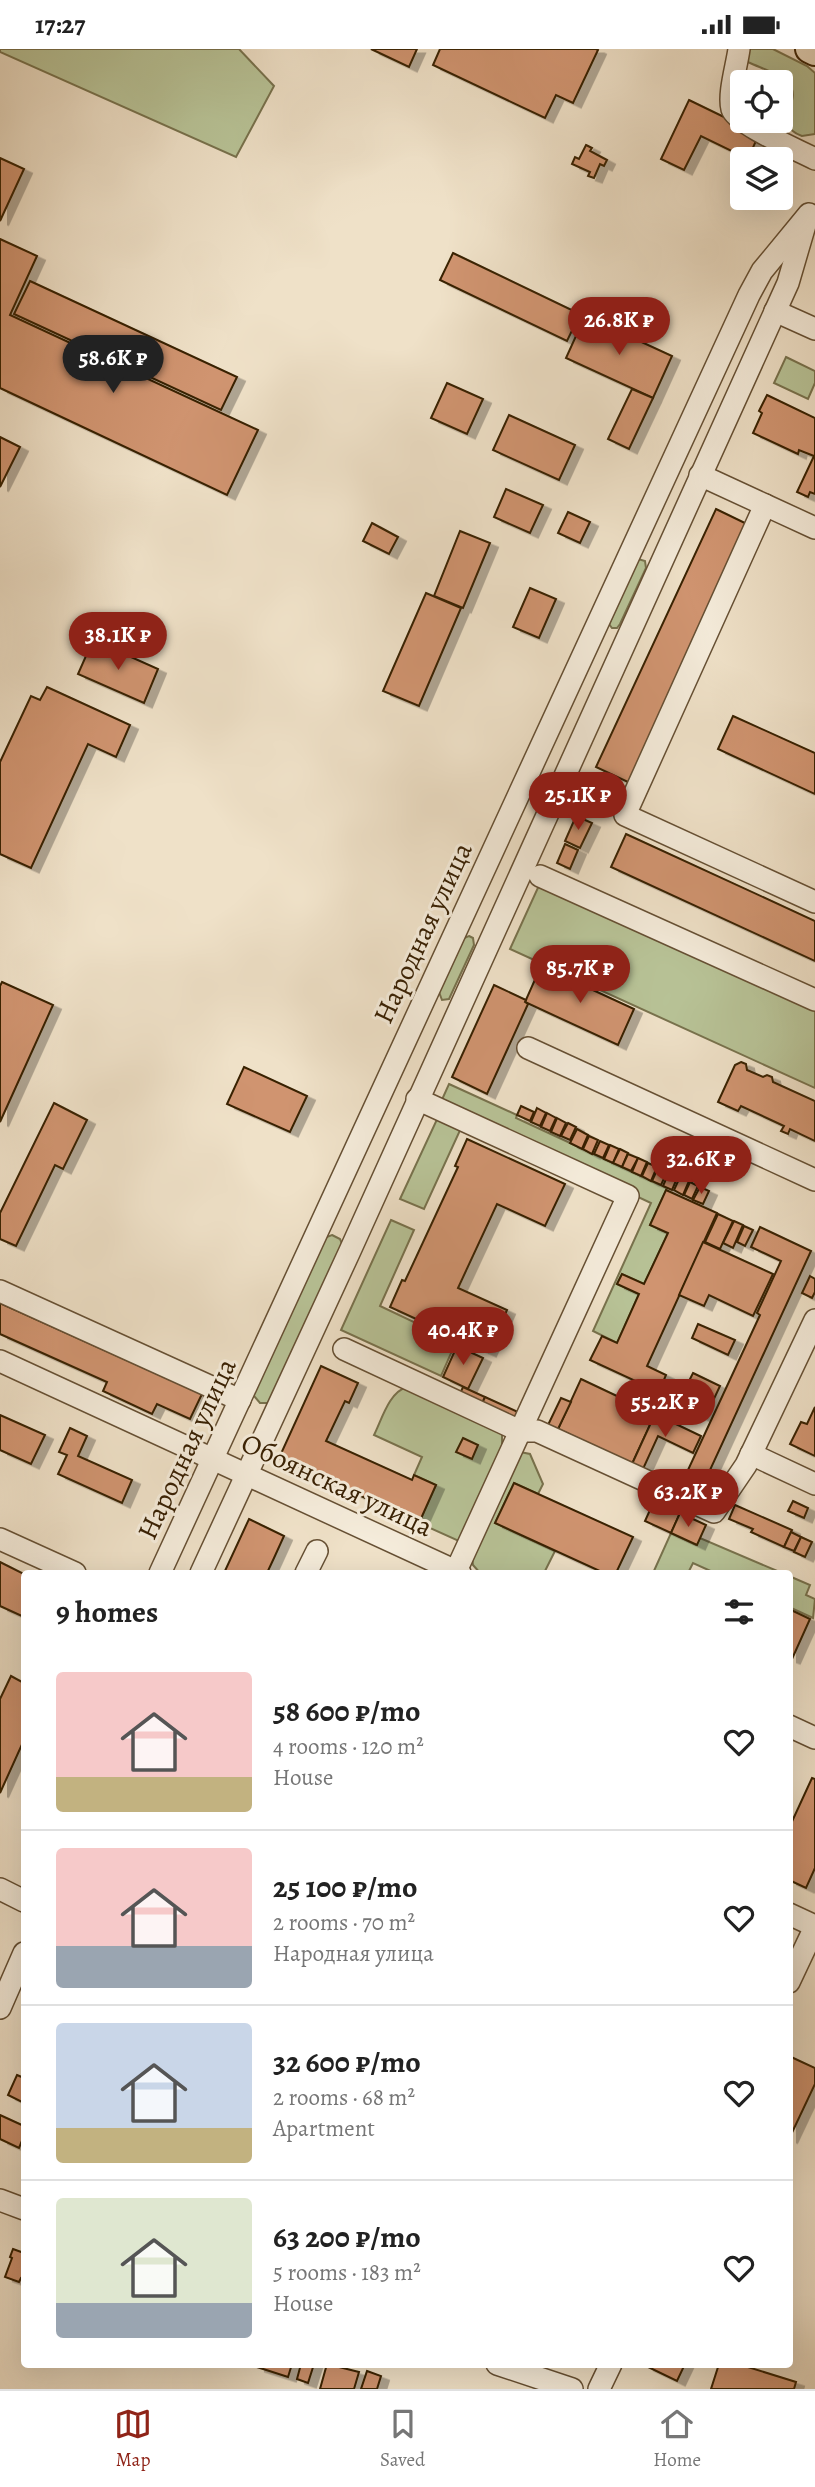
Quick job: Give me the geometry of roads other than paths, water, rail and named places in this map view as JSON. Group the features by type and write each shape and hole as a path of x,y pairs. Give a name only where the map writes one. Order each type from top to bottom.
{"main road":[{"path":"809,49 815,52"}],"street":[{"path":"739,49 731,100 732,111 741,122 815,159"},
{"name":"Народная улица","path":"161,1570 749,295 762,271 812,207"},
{"name":"Народная улица","path":"202,1570 788,283 812,207"},
{"path":"749,295 750,306 756,313 767,315 775,311 815,329"},
{"path":"700,475 815,528"},
{"path":"765,505 625,815 815,902"},
{"path":"540,876 815,1000"},
{"path":"528,1048 815,1180"},
{"path":"417,1100 628,1196 459,1570"},
{"path":"0,1291 240,1400"},
{"path":"344,1349 520,1431 537,1431 714,1512 751,1454 815,1320"},
{"name":"Обоянская улица","path":"0,1361 454,1570"},
{"path":"751,1454 815,1484"},
{"path":"0,1539 68,1570"},
{"path":"308,1570 317,1551"},
{"path":"793,1728 815,1738"},
{"path":"0,1889 21,1900"},
{"path":"793,1916 815,1926 793,1973"},
{"path":"0,2008 21,1960"},
{"path":"0,2200 21,2208"},
{"path":"509,2368 572,2389"},
{"path":"599,2389 609,2368"}]}
